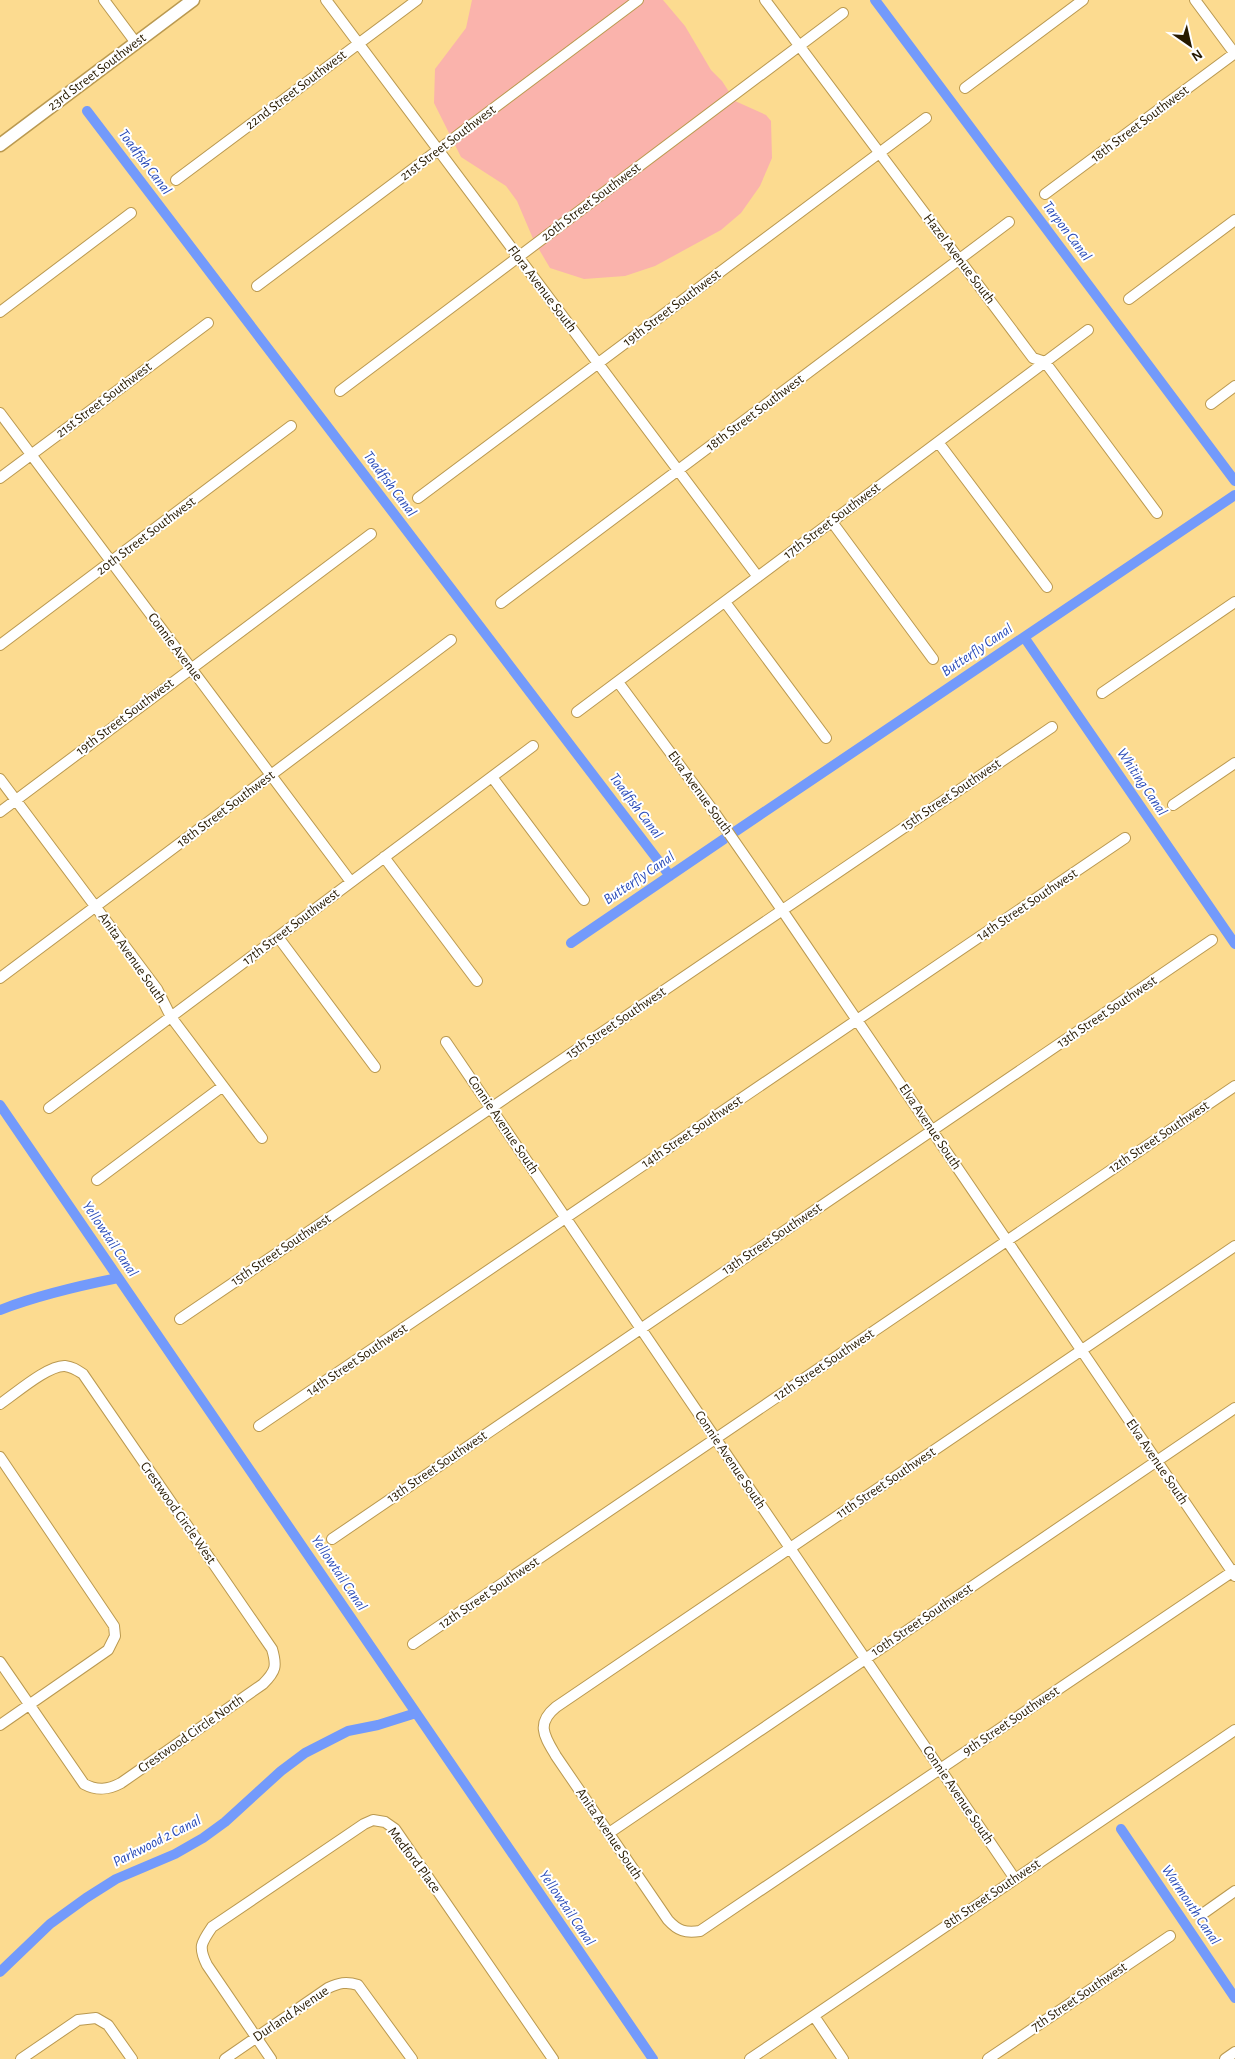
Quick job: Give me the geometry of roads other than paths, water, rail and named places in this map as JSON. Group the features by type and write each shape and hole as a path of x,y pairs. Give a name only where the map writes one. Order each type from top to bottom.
{"street":[{"path":"104,0 136,43"},
{"name":"23rd Street Southwest","path":"0,145 193,0"},
{"name":"Flora Avenue South","path":"326,0 758,577"},
{"name":"22nd Street Southwest","path":"176,180 417,0"},
{"name":"21st Street Southwest","path":"257,286 638,0"},
{"name":"Hazel Avenue South","path":"765,0 1033,358 1045,362 1157,513"},
{"path":"966,88 1083,0"},
{"path":"1194,0 1235,53"},
{"name":"20th Street Southwest","path":"340,391 843,13"},
{"name":"18th Street Southwest","path":"1045,194 1235,53"},
{"name":"19th Street Southwest","path":"418,498 926,118"},
{"path":"0,312 131,213"},
{"path":"1129,299 1235,220"},
{"name":"18th Street Southwest","path":"501,603 1009,222"},
{"name":"21st Street Southwest","path":"0,478 208,323"},
{"name":"17th Street Southwest","path":"577,712 1088,330"},
{"path":"1211,404 1235,386"},
{"name":"Connie Avenue","path":"0,413 351,882"},
{"name":"20th Street Southwest","path":"0,645 291,426"},
{"path":"938,442 1047,588"},
{"path":"832,522 933,659"},
{"name":"19th Street Southwest","path":"0,812 371,534"},
{"path":"725,602 826,738"},
{"path":"1102,693 1235,602"},
{"name":"18th Street Southwest","path":"0,978 451,640"},
{"name":"Elva Avenue South","path":"618,682 712,809 782,910 1234,1573"},
{"name":"15th Street Southwest","path":"180,1319 1052,727"},
{"name":"17th Street Southwest","path":"49,1108 534,746"},
{"path":"1173,805 1235,763"},
{"path":"492,777 584,900"},
{"name":"Anita Avenue South","path":"0,780 96,906 157,990 171,1017 262,1138"},
{"name":"14th Street Southwest","path":"259,1426 1125,838"},
{"path":"384,857 477,981"},
{"path":"278,937 375,1067"},
{"name":"13th Street Southwest","path":"332,1538 1212,940"},
{"name":"Connie Avenue South","path":"446,1042 1015,1879"},
{"path":"97,1180 223,1086"},
{"name":"12th Street Southwest","path":"414,1644 1235,1086"},
{"name":"11th Street Southwest","path":"543,1726 548,1714 556,1707 1235,1246"},
{"name":"Crestwood Circle West","path":"0,1404 53,1368 64,1366 74,1368 83,1374 272,1649 276,1662"},
{"name":"10th Street Southwest","path":"609,1833 1235,1408"},
{"path":"0,1457 114,1626 115,1636 108,1650 0,1725"},
{"name":"9th Street Southwest","path":"686,1933 700,1932 726,1915 1234,1573"},
{"path":"0,1662 30,1705"},
{"name":"Crestwood Circle North","path":"30,1705 84,1784 94,1789 111,1788 121,1783 263,1684 272,1674 276,1662"},
{"name":"Anita Avenue South","path":"543,1726 545,1737 556,1756 668,1920 675,1928 686,1933"},
{"name":"8th Street Southwest","path":"750,2059 1235,1730"},
{"name":"Medford Place","path":"256,2038 207,1965 202,1953 202,1942 212,1928 337,1842 373,1820 385,1822 395,1829 553,2059"},
{"path":"1201,1915 1235,1892"},
{"name":"7th Street Southwest","path":"988,2059 1170,1936"},
{"name":"Durland Avenue","path":"225,2059 328,1988 338,1983 348,1982 358,1985 412,2059"},
{"path":"814,2016 843,2059"},
{"path":"21,2059 78,2020 96,2018 108,2025 132,2059"},
{"path":"256,2038 271,2059"},
{"path":"1225,2059 1235,2052"}],"waterway":[{"name":"Tarpon Canal","path":"875,0 1235,481"},
{"name":"Toadfish Canal","path":"87,111 670,876"},
{"name":"Butterfly Canal","path":"736,831 1235,495"},
{"name":"Whiting Canal","path":"1024,637 1235,944"},
{"name":"Butterfly Canal","path":"571,943 724,839"},
{"name":"Yellowtail Canal","path":"0,1105 653,2059"},
{"path":"0,1310 58,1291 118,1278"},
{"name":"Parkwood 2 Canal","path":"0,1972 50,1924 86,1898 116,1879 175,1854 203,1838 225,1822 281,1771 305,1753 348,1731 378,1725 416,1713"},
{"name":"Warmouth Canal","path":"1121,1829 1235,1998"}]}
